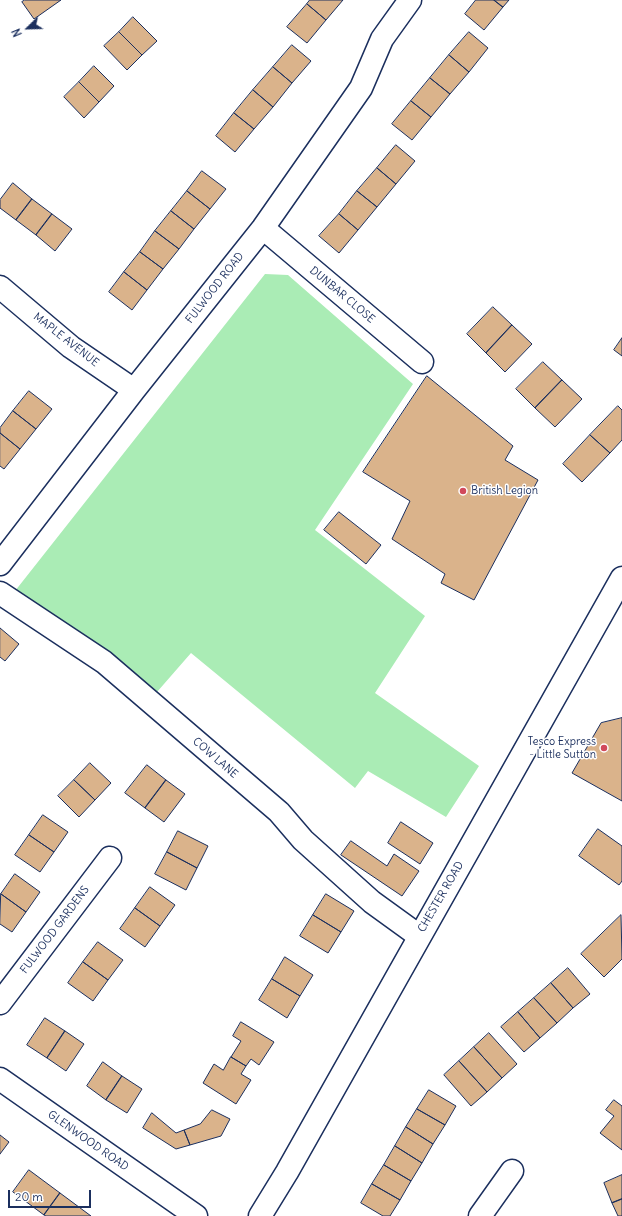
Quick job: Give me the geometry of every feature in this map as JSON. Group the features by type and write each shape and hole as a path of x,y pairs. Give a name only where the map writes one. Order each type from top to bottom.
{"street":[{"name":"FULWOOD ROAD","path":"0,564 134,390 263,228 361,88 382,39 410,0"},
{"name":"DUNBAR CLOSE","path":"263,228 422,362"},
{"name":"MAPLE AVENUE","path":"0,287 71,347 134,390"},
{"name":"CHESTER ROAD","path":"260,1216 287,1172 622,578"},
{"name":"COW LANE","path":"0,593 104,662 279,812 303,840 372,902 419,936"},
{"name":"FULWOOD GARDENS","path":"0,1003 110,858"},
{"name":"GLENWOOD ROAD","path":"0,1079 196,1216"},
{"path":"480,1216 512,1171"}],"green space":[{"path":"265,274 288,275 413,384 315,530 425,616 375,693 479,766 446,817 368,771 355,788 191,653 157,692 104,648 15,591"}],"building":[{"path":"25,0 61,0 34,19 22,2"},
{"path":"310,0 343,0 326,20 307,4"},
{"path":"476,0 494,0 503,7 484,30 465,14"},
{"path":"494,0 509,0 503,7"},
{"path":"307,4 326,20 307,43 287,27"},
{"path":"133,17 157,41 142,55 119,32"},
{"path":"119,32 142,55 127,70 104,46"},
{"path":"469,32 488,48 469,72 449,55"},
{"path":"292,45 311,61 292,83 273,67"},
{"path":"449,55 469,72 450,94 430,78"},
{"path":"94,66 114,86 99,102 79,82"},
{"path":"273,67 292,83 273,107 253,90"},
{"path":"430,78 450,94 431,117 411,101"},
{"path":"79,82 99,102 84,118 64,97"},
{"path":"253,90 273,107 254,129 234,113"},
{"path":"411,101 431,117 412,140 392,124"},
{"path":"234,113 254,129 235,152 216,136"},
{"path":"396,145 415,161 396,184 377,168"},
{"path":"377,168 396,184 377,207 357,191"},
{"path":"202,171 226,189 210,209 187,191"},
{"path":"13,183 32,199 16,220 0,208 0,200"},
{"path":"187,191 210,209 194,229 171,211"},
{"path":"357,191 377,207 358,230 339,214"},
{"path":"32,199 52,214 36,235 16,220"},
{"path":"171,211 194,229 179,249 155,231"},
{"path":"52,214 72,229 55,251 36,235"},
{"path":"339,214 358,230 339,253 319,236"},
{"path":"155,231 179,249 163,269 140,252"},
{"path":"140,252 163,269 147,290 124,272"},
{"path":"124,272 147,290 132,310 109,292"},
{"path":"493,307 512,325 486,353 467,334"},
{"path":"512,325 532,344 505,372 486,353"},
{"path":"622,338 622,356 614,350"},
{"path":"543,362 562,380 535,408 516,389"},
{"name":"British Legion","path":"427,376 513,446 505,460 538,480 474,600 441,583 445,574 392,539 410,501 363,472"},
{"path":"562,380 582,399 555,427 535,408"},
{"path":"29,391 52,409 36,429 13,411"},
{"path":"618,406 622,410 622,440 610,453 590,435"},
{"path":"13,411 36,429 20,449 0,433 0,428"},
{"path":"0,433 20,449 4,469 0,466"},
{"path":"590,435 610,453 582,482 563,464"},
{"path":"339,512 381,545 366,564 324,530"},
{"path":"0,628 19,644 5,661 0,657"},
{"name":"Tesco Express - Little Sutton","path":"622,718 622,801 572,773 601,723"},
{"path":"90,763 111,783 95,800 74,780"},
{"path":"147,765 166,780 145,808 125,793"},
{"path":"74,780 95,800 79,817 58,796"},
{"path":"166,780 185,794 164,822 145,808"},
{"path":"43,815 68,832 54,852 29,835"},
{"path":"401,822 433,843 420,864 388,843"},
{"path":"598,829 622,846 622,881 619,885 579,856"},
{"path":"178,831 208,846 197,868 167,852"},
{"path":"29,835 54,852 40,872 15,855"},
{"path":"351,841 387,866 394,854 419,871 402,896 341,855"},
{"path":"167,852 197,868 186,890 155,874"},
{"path":"15,874 40,892 26,912 1,894"},
{"path":"150,887 175,905 160,926 135,908"},
{"path":"1,894 26,912 12,932 0,924"},
{"path":"326,894 354,911 341,932 313,915"},
{"path":"135,908 160,926 145,947 120,929"},
{"path":"313,915 341,932 328,953 300,936"},
{"path":"621,915 622,959 604,977 581,954"},
{"path":"98,942 123,960 108,980 83,962"},
{"path":"285,957 313,975 300,996 272,979"},
{"path":"83,962 108,980 93,1001 68,983"},
{"path":"568,968 590,994 573,1008 551,983"},
{"path":"272,979 300,996 287,1018 259,1000"},
{"path":"551,983 573,1008 557,1023 534,998"},
{"path":"534,998 557,1023 540,1038 518,1012"},
{"path":"518,1012 540,1038 524,1052 501,1027"},
{"path":"45,1018 65,1031 47,1058 27,1045"},
{"path":"241,1022 274,1042 259,1065 251,1059 246,1066 231,1057 241,1041 233,1036"},
{"path":"65,1031 84,1044 66,1071 47,1058"},
{"path":"489,1033 517,1064 502,1078 474,1047"},
{"path":"474,1047 502,1078 487,1092 459,1061"},
{"path":"231,1057 246,1066 241,1074 251,1080 236,1104 203,1083 214,1064 223,1070"},
{"path":"459,1061 487,1092 471,1106 444,1075"},
{"path":"103,1062 122,1076 106,1100 87,1086"},
{"path":"122,1076 142,1089 127,1113 106,1100"},
{"path":"429,1090 456,1106 445,1125 417,1109"},
{"path":"614,1100 622,1106 622,1150 600,1133 614,1116 606,1110"},
{"path":"417,1109 445,1125 433,1144 406,1127"},
{"path":"212,1110 230,1119 221,1136 190,1145 184,1130 200,1124"},
{"path":"152,1113 176,1133 184,1130 190,1145 176,1149 143,1128"},
{"path":"406,1127 433,1144 422,1163 395,1146"},
{"path":"0,1135 9,1142 0,1154"},
{"path":"395,1146 422,1163 411,1181 384,1165"},
{"path":"384,1165 411,1181 400,1200 372,1184"},
{"path":"29,1170 60,1193 44,1215 13,1192"},
{"path":"622,1175 622,1199 612,1203 604,1183"},
{"path":"372,1184 400,1200 390,1216 383,1216 361,1203"},
{"path":"60,1193 91,1216 44,1215"},
{"path":"622,1199 622,1216 618,1216 612,1203"}],"place":[{"name":"British Legion","path":"463,491"},
{"name":"Tesco Express - Little Sutton","path":"604,748"}]}
